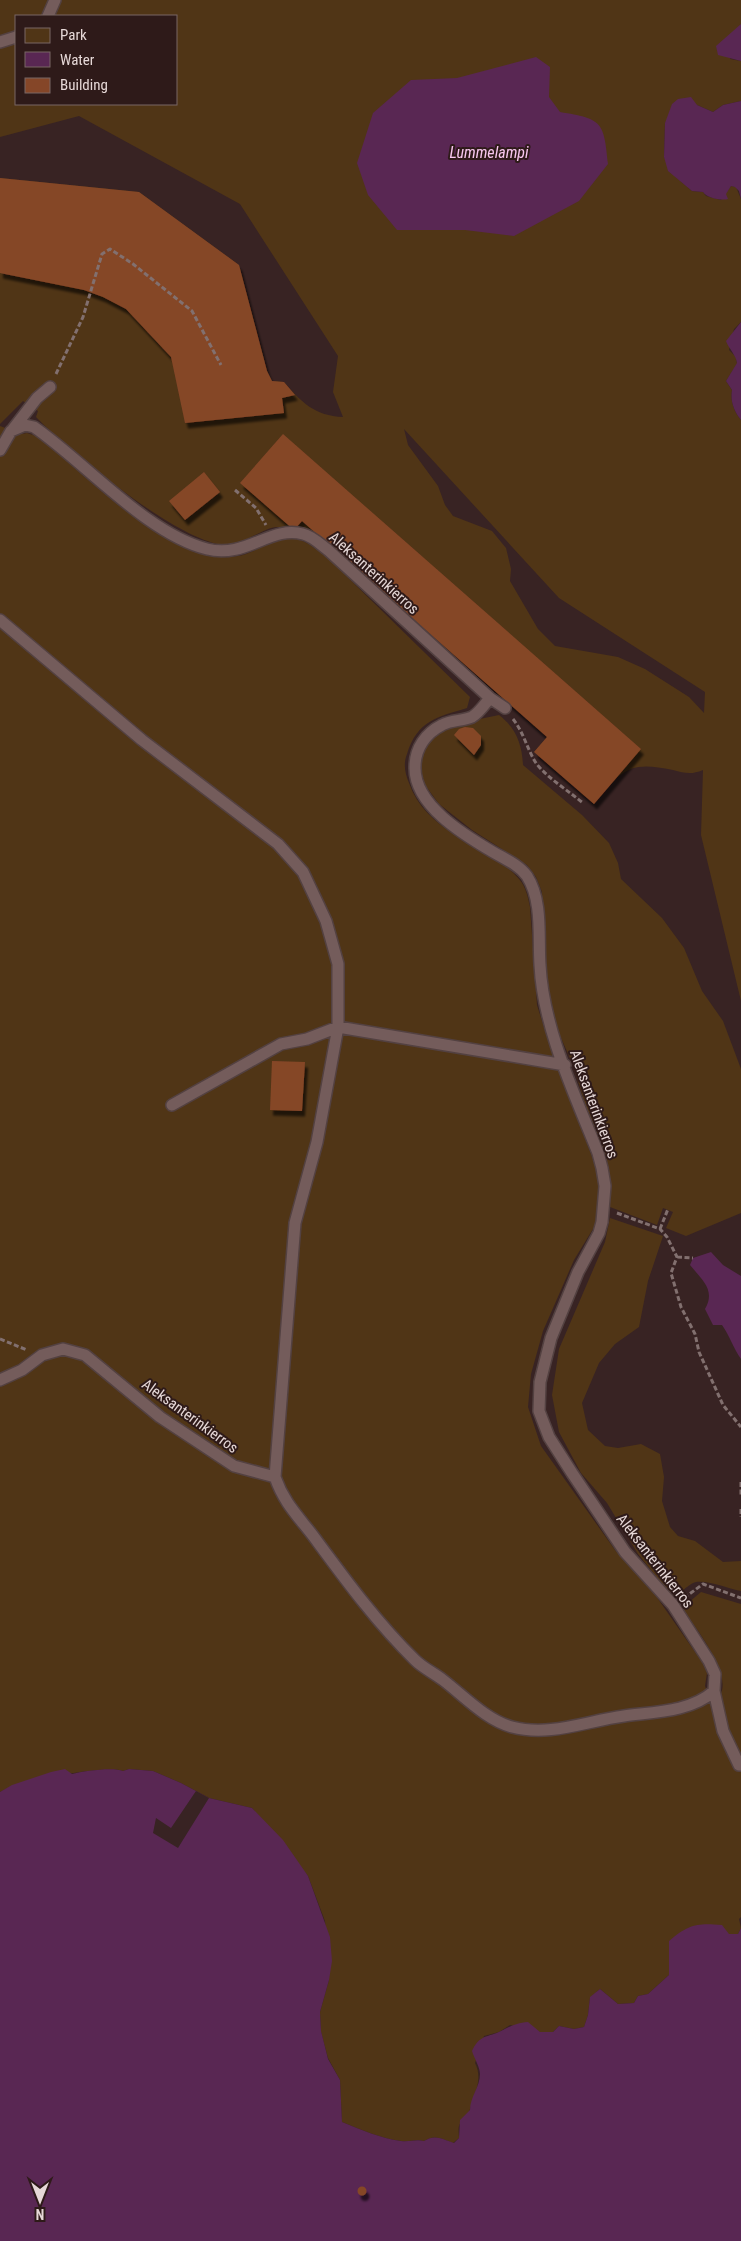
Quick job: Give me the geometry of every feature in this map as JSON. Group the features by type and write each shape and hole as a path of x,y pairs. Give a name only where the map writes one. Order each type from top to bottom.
{"lane":[{"path":"48,15 55,0"},
{"path":"0,42 15,37"},
{"path":"0,450 11,431 37,398 50,387"},
{"name":"Aleksanterinkierros","path":"11,431 25,425 34,427 148,520 193,544 207,549 232,551 286,532 304,534 314,540 490,698 505,708"},
{"path":"0,620 142,740 278,844 303,872 326,921 338,964 338,1027 317,1142 295,1223 275,1477 282,1495 332,1562 396,1640 417,1662 493,1718 510,1726 545,1731 616,1717 672,1709 706,1698 714,1691"},
{"name":"Aleksanterinkierros","path":"490,698 473,716 443,724 425,738 416,755 415,779 430,804 444,818 466,836 515,865 531,883 538,910 542,994 556,1044 602,1168 605,1209 599,1233 578,1272 551,1338 540,1382 539,1411 549,1437 625,1552 673,1605 709,1661 714,1674 714,1691 723,1731 739,1765 741,1765"},
{"path":"172,1105 206,1088 281,1044 307,1039 338,1027 564,1065"},
{"name":"Aleksanterinkierros","path":"0,1380 22,1370 42,1355 63,1349 85,1355 160,1417 234,1466 275,1477"}],"path":[{"path":"50,387 83,317 102,254 110,249 133,264 192,310 221,365"},
{"path":"235,490 256,508 271,537"},
{"path":"505,708 520,728 530,753 538,766 584,803"},
{"path":"605,1209 660,1229 666,1237 677,1257 671,1273 681,1307 695,1334 699,1352 723,1405 741,1427"},
{"path":"660,1229 668,1209"},
{"path":"677,1257 693,1258"},
{"path":"0,1340 42,1355"},
{"path":"741,1482 741,1495"},
{"path":"741,1510 741,1517"},
{"path":"673,1605 703,1584 741,1598"}],"green space":[{"path":"0,0 741,0 741,24 730,59 741,61 741,101 723,105 713,112 697,105 665,123 664,157 677,178 692,191 703,192 706,196 721,200 731,186 736,187 741,199 741,322 734,329 729,350 736,357 737,364 726,381 732,390 733,406 741,420 741,1001 701,835 703,770 688,773 658,767 645,766 635,768 619,776 594,804 534,752 547,737 315,533 278,527 231,544 224,545 204,540 153,512 125,493 73,451 36,417 38,411 23,401 0,424 0,178 139,192 239,265 267,371 272,381 284,382 309,407 324,414 343,417 333,392 338,356 240,204 79,116 0,137","holes":["404,429 559,598 705,692 704,713 689,697 645,669 618,657 555,646 538,629 510,581 511,569 506,548 492,531 453,516 445,505 438,486 408,445"]},
{"path":"0,426 22,434 27,433 39,437 119,506 165,538 187,549 218,557 227,557 246,554 270,544 289,539 300,540 309,544 329,559 470,697 467,708 437,718 422,727 416,734 406,758 406,776 418,801 429,815 443,827 505,866 519,879 525,889 530,907 537,1005 551,1050 591,1154 597,1172 599,1189 599,1209 596,1224 574,1260 543,1331 531,1374 528,1407 541,1446 615,1550 656,1596 702,1662 707,1673 705,1686 711,1702 720,1695 723,1686 721,1675 710,1650 682,1608 701,1592 741,1604 741,1917 739,1919 741,1928 738,1934 669,1941 669,1975 648,1994 638,1996 634,2003 618,2004 600,1989 590,1998 584,2027 574,2029 559,2026 553,2032 540,2032 510,2025 499,2032 484,2036 475,2063 478,2074 476,2092 467,2115 459,2126 459,2138 453,2143 435,2138 424,2141 393,2140 342,2122 340,2080 328,2058 321,2032 320,2012 329,1980 325,1921 308,1876 252,1808 209,1798 153,1771 129,1769 123,1771 86,1771 53,1776 14,1785 0,1792"},
{"path":"499,715 510,725 517,737 523,765 582,815 609,843 618,863 621,879 662,918 684,948 702,991 723,1021 741,1069 741,1213 686,1236 666,1228 673,1212 663,1208 657,1225 610,1207 609,1172 602,1144 587,1110 573,1065 550,1013 543,932 542,892 536,877 527,865 472,830 439,804 425,785 420,767 424,748 439,732 475,720"},
{"path":"610,1218 663,1236 648,1281 639,1327 615,1344 599,1363 582,1403 588,1430 605,1446 618,1448 641,1444 660,1454 664,1477 662,1501 670,1527 678,1536 695,1541 723,1562 741,1561 741,1591 710,1583 697,1582 672,1596 638,1554 607,1503 581,1473 559,1432 552,1395 559,1349 605,1242"}],"water":[{"path":"741,24 741,61 718,55 716,46"},
{"name":"Lummelampi","path":"536,57 550,67 549,97 560,112 593,120 602,130 605,139 608,164 579,201 514,236 465,230 397,230 368,195 357,163 373,113 411,80 457,78"},
{"path":"691,97 697,105 713,112 723,105 741,101 741,199 739,191 731,186 726,194 728,199 725,200 711,197 703,192 692,191 668,171 664,157 665,123 672,104 678,99"},
{"path":"741,322 741,420 733,406 732,390 726,381 737,363 726,341"},
{"path":"711,1252 723,1265 741,1276 741,1359 722,1325 713,1325 705,1309 709,1296 708,1291 703,1281 690,1265 693,1258"},
{"path":"65,1769 72,1774 106,1769 153,1771 209,1798 252,1808 283,1840 308,1876 330,1937 332,1961 320,2012 321,2031 328,2059 340,2080 342,2122 393,2140 424,2141 435,2138 454,2143 459,2138 460,2120 470,2110 480,2079 480,2071 472,2051 484,2037 524,2022 528,2022 540,2032 553,2032 559,2026 574,2029 584,2027 588,2015 590,1997 600,1989 618,2004 634,2003 638,1996 648,1994 669,1975 669,1941 682,1931 694,1926 713,1924 722,1925 729,1934 738,1934 741,1928 741,2241 0,2241 0,1792 12,1785"}],"pier":[{"path":"196,1791 209,1798 178,1848 153,1833 156,1818 171,1828"}],"building":[{"path":"0,178 139,192 239,265 267,371 272,381 284,382 295,395 282,398 284,413 185,423 171,357 126,309 84,290 0,273"},
{"path":"283,434 641,749 594,804 534,752 547,737 302,521 294,530 240,483"},
{"path":"204,472 220,492 185,520 169,501"},
{"path":"465,727 473,728 481,736 481,745 474,755 454,735 459,729"},
{"path":"272,1061 305,1062 302,1111 270,1110"},
{"path":"362,2187 366,2191 362,2195 358,2191"}]}
